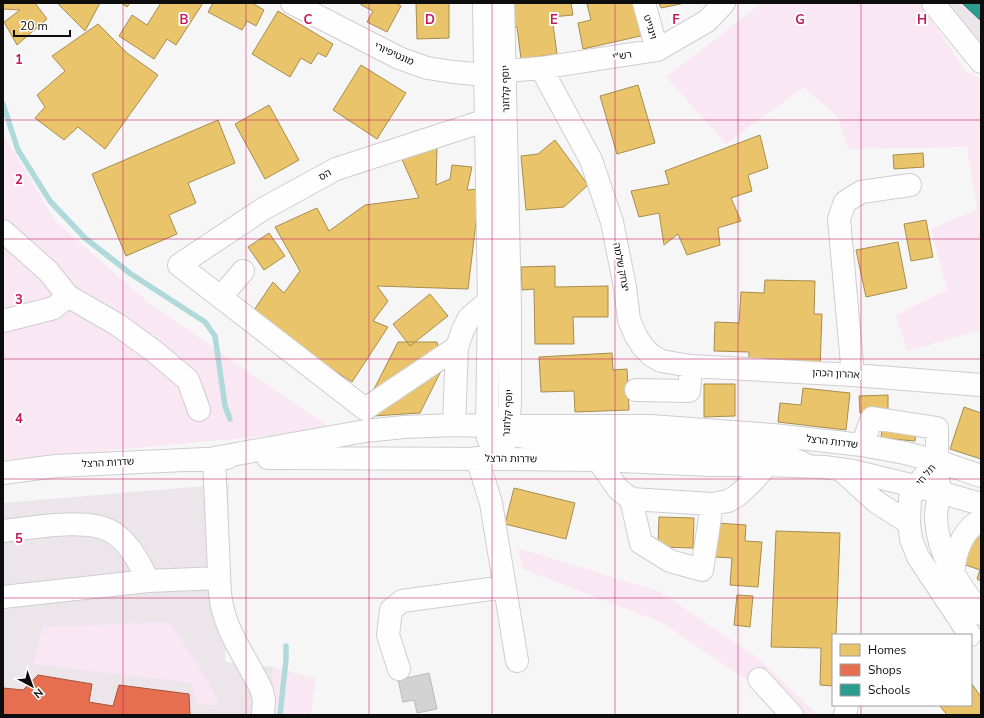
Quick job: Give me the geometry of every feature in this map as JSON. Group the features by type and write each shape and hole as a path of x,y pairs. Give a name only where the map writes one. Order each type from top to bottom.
{"street":[{"name":"מונטיפיורי","path":"292,3 399,58 427,68 453,72 495,73"},
{"name":"יוסף קלוזנר","path":"484,3 495,73 510,308 508,430 502,452 487,458 489,301 486,120 495,73 503,3"},
{"name":"וינגייט","path":"644,3 657,50"},
{"name":"רש\"י","path":"495,73 541,68 657,50 707,20 724,3"},
{"path":"933,3 981,62"},
{"name":"יצחק שלמה","path":"541,68 591,160 612,222 625,287 629,320 636,336 643,347 651,355 661,361 691,366"},
{"name":"הס","path":"221,297 179,265 263,209 336,169 486,120"},
{"path":"853,375 839,219 845,202 861,192 910,185"},
{"path":"3,231 48,270 68,296 118,325 155,352 188,380 199,410"},
{"path":"243,270 221,297 365,409"},
{"path":"3,321 54,308 68,296"},
{"path":"454,425 456,348 469,318 489,301"},
{"path":"365,409 456,348"},
{"path":"636,390 689,391 691,366"},
{"name":"אהרון הכהן","path":"691,366 853,375 981,385"},
{"path":"364,458 365,409"},
{"path":"862,445 872,418 937,428 937,461"},
{"name":"שדרות הרצל","path":"214,458 365,431 404,427 454,425 487,426 508,430 542,440 678,443 743,447 790,458 809,466"},
{"name":"שדרות הרצל","path":"508,430 650,426 773,435 862,445 905,453 937,461 981,476"},
{"path":"214,458 219,578 222,608 232,637 262,691 264,700 263,715"},
{"name":"שדרות הרצל","path":"3,473 56,466 214,458 487,458 598,460 711,465 809,466 840,469 916,486 981,504"},
{"path":"487,458 491,503 517,661"},
{"path":"598,460 618,489 631,499 712,504 728,501 738,495 767,465"},
{"name":"תל חי","path":"937,461 916,486 910,499 909,523 911,539 918,557 970,634"},
{"name":"תל חי","path":"937,461 939,492 936,516 939,544 944,558 981,614"},
{"path":"840,469 875,501 909,523"},
{"path":"631,499 641,543 670,561 702,570 712,504"},
{"path":"953,573 955,557 963,537 972,526 981,520"},
{"path":"3,531 67,524 92,525 112,532 126,545 139,561 148,581"},
{"path":"3,597 148,581 219,578"},
{"path":"399,669 388,635 391,610 402,601 505,587"},
{"name":"תל חי","path":"972,637 981,651"},
{"path":"759,679 792,715"}],"shaded area":[{"path":"762,3 920,3 966,72 981,78 981,330 907,351 896,315 947,290 931,229 977,210 967,147 848,149 838,118 804,87 726,144 666,77"},
{"path":"945,3 981,3 981,45"},
{"path":"3,134 56,222 149,303 333,430 3,460"},
{"path":"229,484 225,662 274,667 268,715 3,715 3,503"},
{"path":"518,548 660,592 757,657 818,715 794,715 782,703 661,622 523,569"},
{"path":"169,622 208,681 220,705 197,704 191,683 33,664 43,627"},
{"path":"274,667 316,679 311,715 268,715"}],"building: Homes":[{"path":"3,3 35,3 47,19 17,45 4,22 20,10 3,9"},
{"path":"59,3 100,3 85,31 59,5"},
{"path":"121,3 130,3 127,7"},
{"path":"161,3 203,3 176,45 167,39 154,59 119,36 132,15 147,25"},
{"path":"213,3 252,3 264,10 256,26 247,21 242,30 208,12"},
{"path":"361,3 396,3 401,6 387,32 367,22 373,11 361,5"},
{"path":"416,3 449,3 449,38 417,39"},
{"path":"505,3 571,3 573,15 552,17 557,54 521,59 517,27 508,28"},
{"path":"638,3 645,35 583,49 578,23 591,20 587,4"},
{"path":"659,3 685,3 661,8"},
{"path":"278,11 333,44 326,57 318,53 311,64 301,58 290,77 252,54"},
{"path":"98,24 127,53 158,75 105,149 78,127 64,140 35,118 45,107 37,95 65,71 52,56"},
{"path":"361,65 406,93 377,139 333,110"},
{"path":"638,85 655,143 617,154 600,96"},
{"path":"269,105 299,160 265,179 235,124"},
{"path":"218,120 235,163 188,183 196,203 169,215 177,234 126,256 92,174"},
{"path":"760,135 768,168 748,175 752,191 731,198 741,221 718,228 720,245 687,255 678,234 664,245 659,213 639,217 631,191 669,184 665,171"},
{"path":"555,140 588,185 564,207 526,210 521,156 538,154"},
{"path":"437,146 436,185 450,179 452,165 472,167 467,190 480,189 468,289 377,286 388,301 373,321 388,327 352,382 250,316 273,282 284,293 300,271 275,227 317,208 329,231 365,205 419,198 401,157"},
{"path":"923,153 924,167 894,169 893,155"},
{"path":"926,220 933,257 911,261 904,224"},
{"path":"269,233 285,256 264,270 248,247"},
{"path":"898,242 907,288 866,297 856,250"},
{"path":"555,266 555,287 608,286 608,317 573,317 574,344 535,344 534,289 522,290 521,267"},
{"path":"765,280 815,281 814,314 822,314 820,367 749,365 749,352 714,351 715,322 739,323 741,292 764,293"},
{"path":"430,294 448,316 410,346 393,324"},
{"path":"398,342 437,342 441,371 420,413 373,416 372,393"},
{"path":"612,353 613,370 627,369 629,410 575,412 574,391 541,392 539,357"},
{"path":"704,384 735,384 735,416 704,417"},
{"path":"803,388 850,393 846,430 778,422 780,403 801,405"},
{"path":"888,395 888,412 860,413 859,396"},
{"path":"964,407 981,413 981,459 950,449"},
{"path":"883,419 917,422 915,441 881,438"},
{"path":"514,488 575,503 566,539 505,524"},
{"path":"659,517 694,518 693,548 658,547"},
{"path":"716,523 746,525 745,541 762,542 758,587 730,585 732,558 714,557"},
{"path":"977,528 981,529 981,581 977,579 980,570 963,564"},
{"path":"776,531 840,533 836,634 832,634 832,686 820,685 821,648 771,647"},
{"path":"737,595 753,596 750,627 734,625"},
{"path":"972,684 981,697 981,715 947,715 940,706 972,706"}],"building: Shops":[{"path":"38,675 92,684 89,702 113,706 119,685 189,694 190,715 3,715 3,688 23,690"}],"building: Schools":[{"path":"962,3 981,3 981,21"}],"building: Other":[{"path":"429,673 437,709 417,713 414,700 403,702 398,680"}],"waterway":[{"path":"3,104 18,150 50,201 85,238 131,274 205,322 215,336 225,406 230,419"},
{"path":"280,715 286,646"}]}
